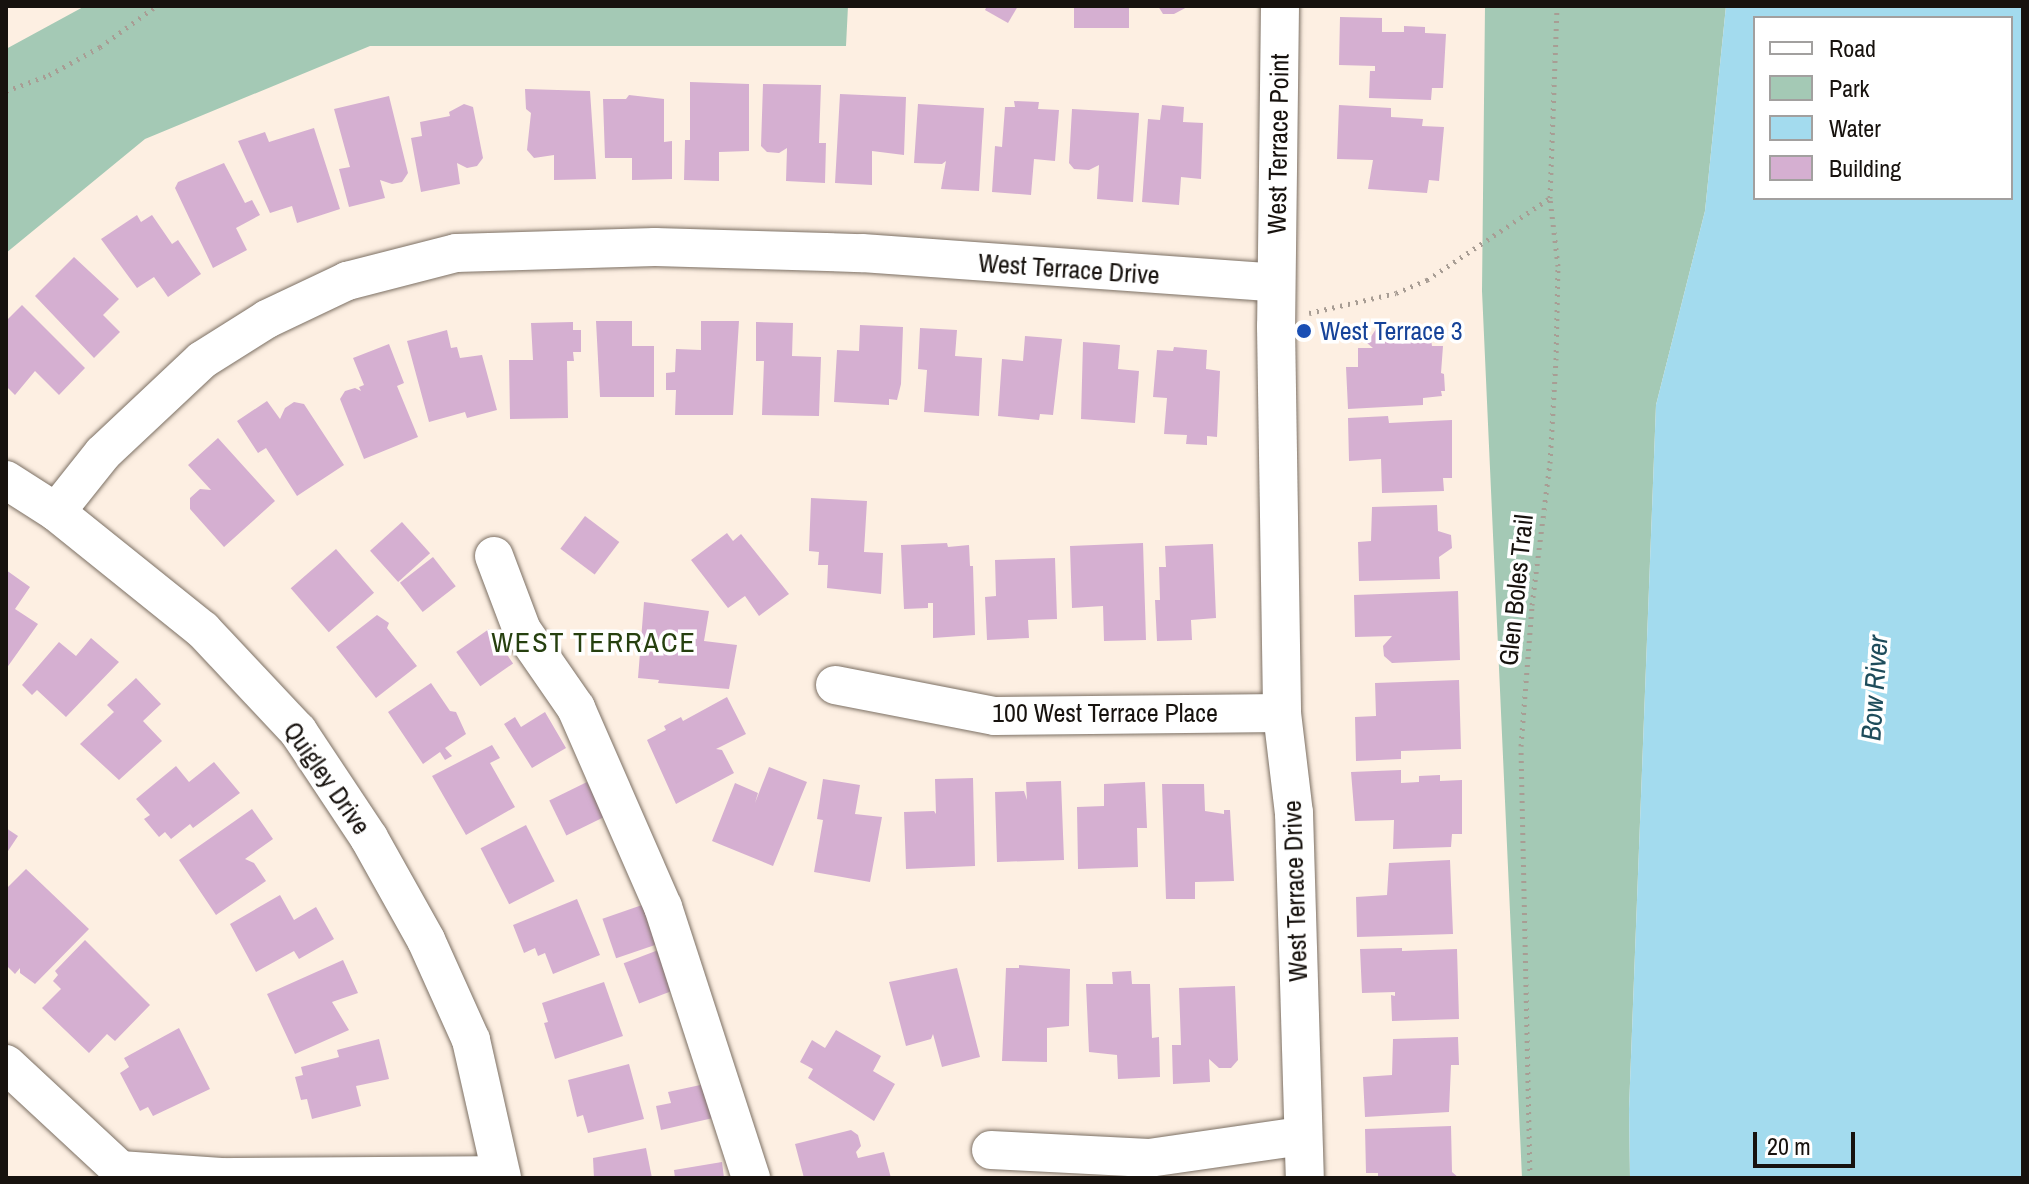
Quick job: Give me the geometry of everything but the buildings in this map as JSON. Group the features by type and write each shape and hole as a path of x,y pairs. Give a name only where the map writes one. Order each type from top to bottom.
{"street":[{"name":"West Terrace Point","path":"1276,283 1280,6"},
{"name":"West Terrace Drive","path":"56,512 103,453 202,360 267,319 347,281 456,253 655,247 862,253 1276,283 1282,713 1294,813 1305,1178"},
{"name":"Quigley Drive","path":"6,480 56,512 203,630 298,731 369,838 432,955 471,1040 501,1176"},
{"path":"494,556 522,630 576,708 663,907 751,1178"},
{"name":"100 West Terrace Place","path":"835,685 995,716 1282,713"},
{"path":"6,1064 120,1170 221,1177 501,1176"},
{"path":"991,1150 1149,1158 1302,1136"}],"path":[{"path":"6,91 49,75 100,47 156,6"},
{"name":"Glen Boles Trail","path":"1530,1178 1521,746 1532,605 1550,463 1556,360 1558,266 1550,198 1557,6"},
{"path":"1303,314 1396,293 1427,280 1550,198"}],"green space":[{"path":"85,6 848,6 846,46 370,46 145,139 6,253 6,49"},
{"path":"1485,6 1726,6 1705,211 1656,405 1629,1109 1630,1178 1522,1178 1482,291"}],"water":[{"name":"Bow River","path":"1726,6 2023,6 2023,1178 1630,1178 1629,1109 1656,405 1705,211"}],"place":[{"name":"West Terrace 3","path":"1304,331"}],"district":[{"name":"WEST TERRACE","path":"594,642"}]}
